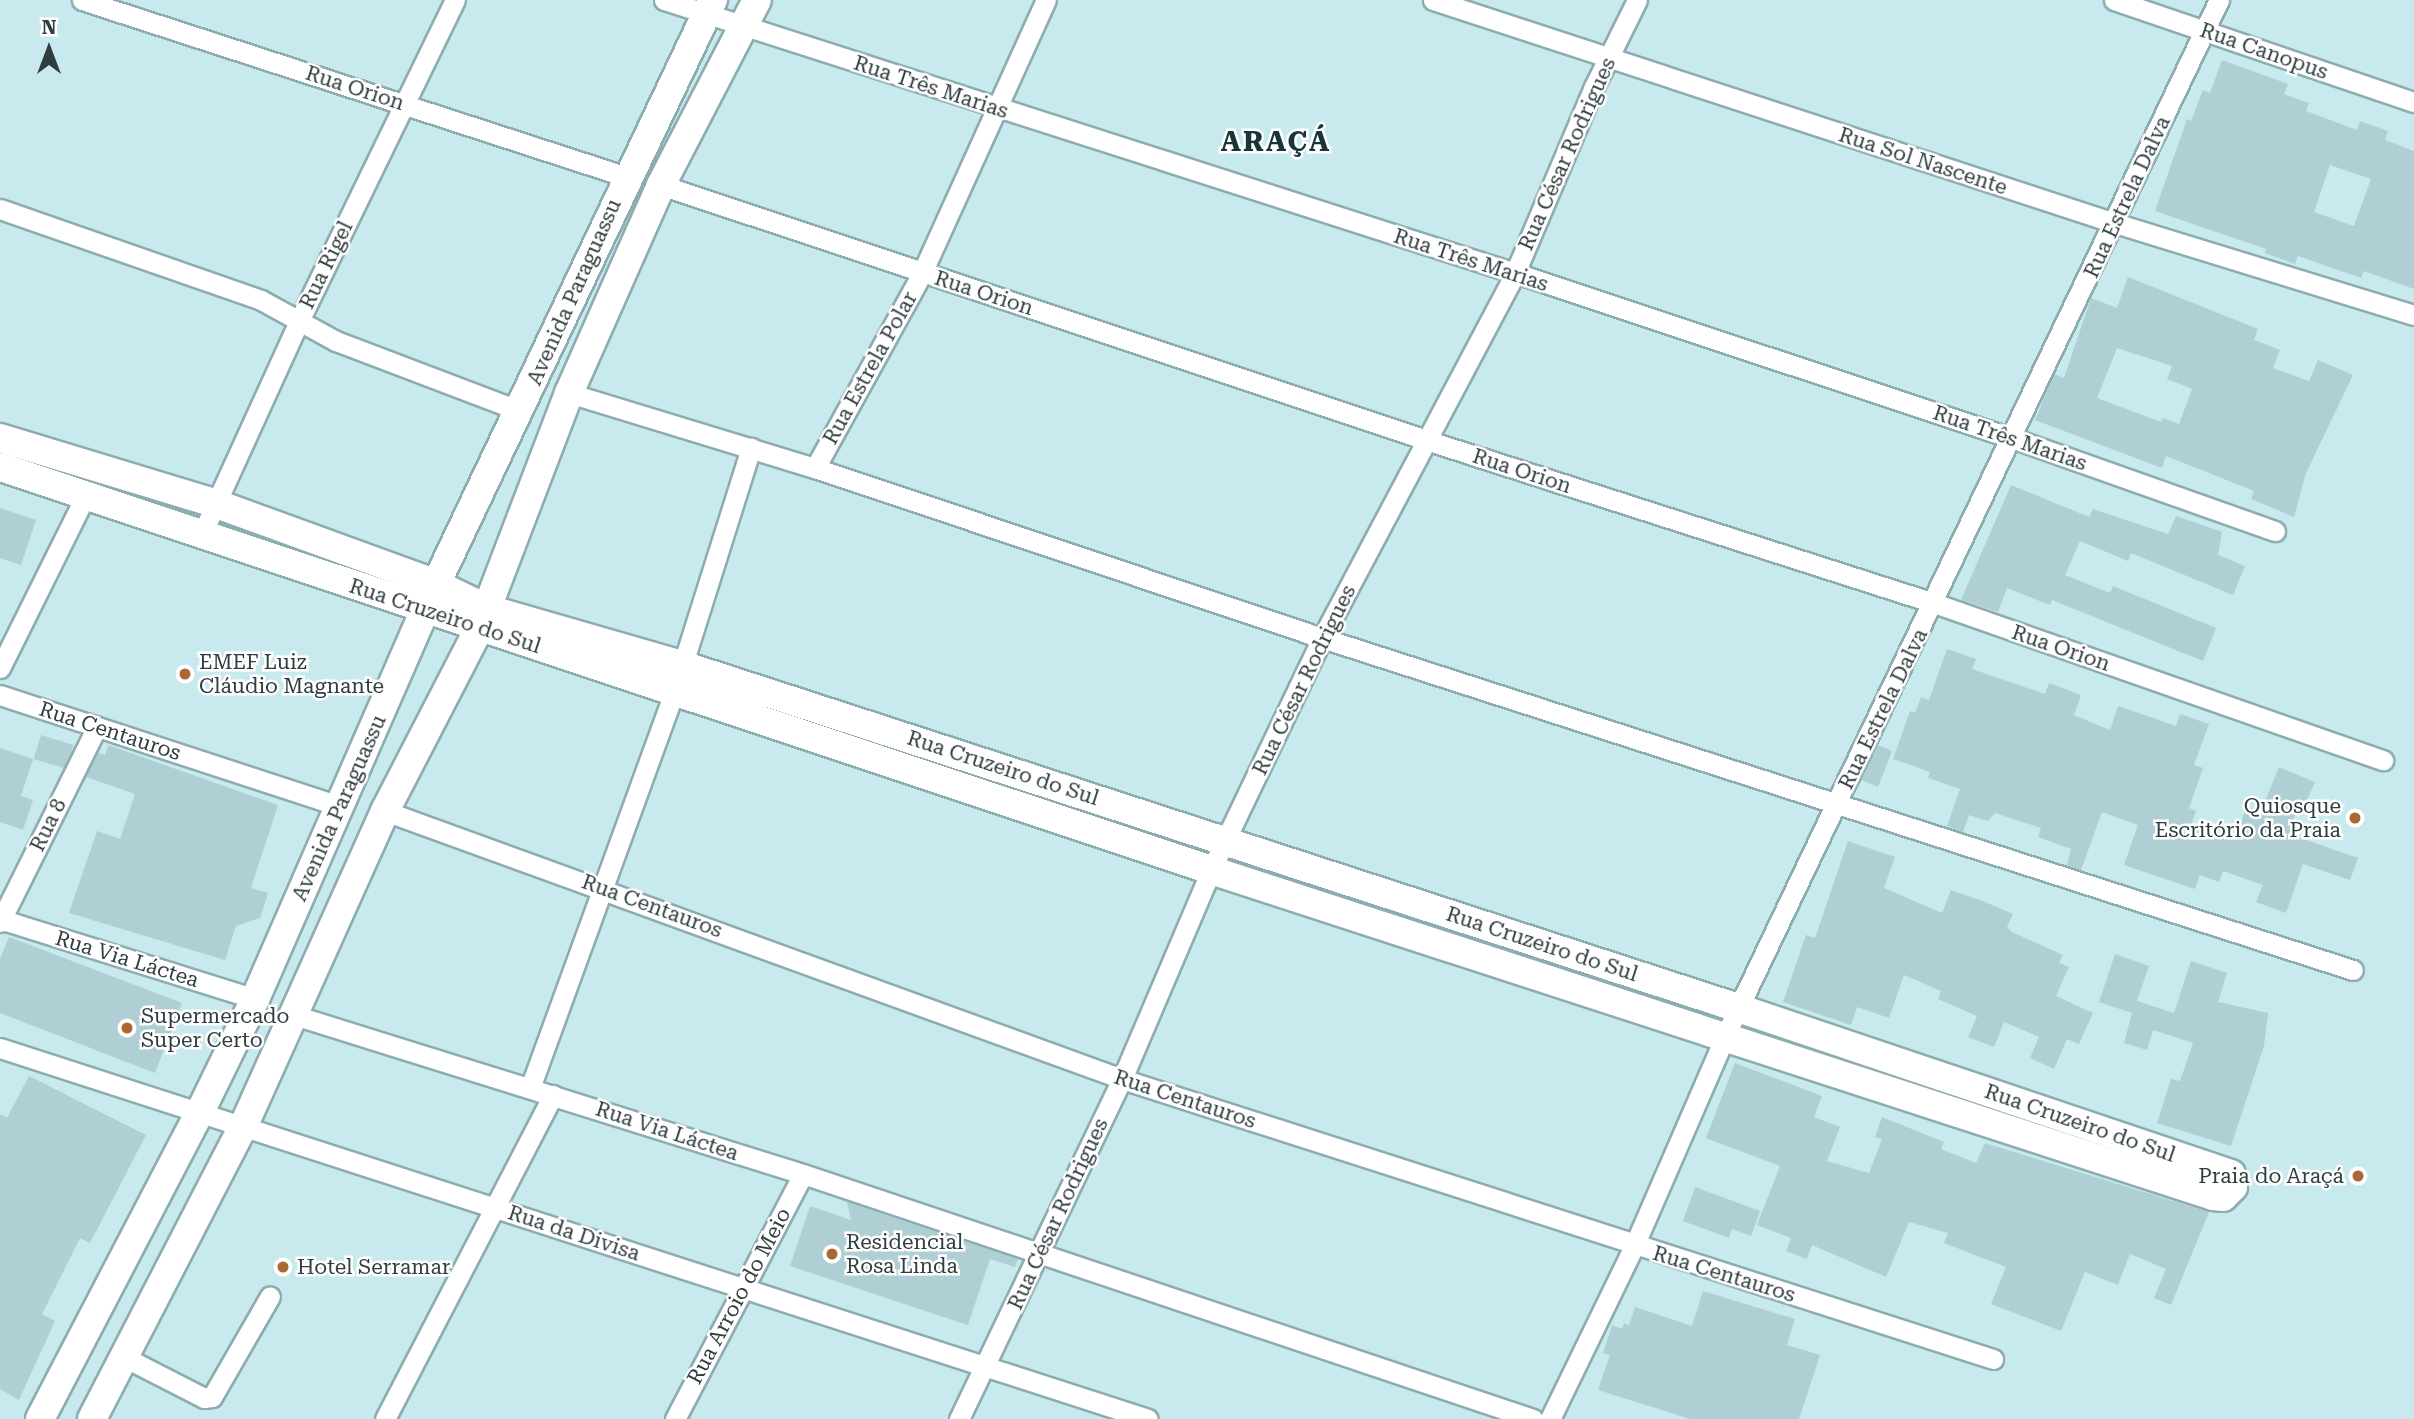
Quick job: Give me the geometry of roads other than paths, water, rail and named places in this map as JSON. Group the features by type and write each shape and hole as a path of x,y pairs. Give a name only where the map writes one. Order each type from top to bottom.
{"street":[{"name":"Rua Orion","path":"82,0 627,177"},
{"name":"Rua Rigel","path":"202,534 299,321 403,103 456,0"},
{"name":"Rua Três Marias","path":"664,0 710,7 743,27 1515,273 2012,438 2275,531"},
{"name":"Avenida Paraguassu","path":"92,1419 243,1127 385,811 483,619 569,393 662,185 757,0"},
{"name":"Rua Estrela Polar","path":"815,468 922,272 1046,0"},
{"name":"Rua Sol Nascente","path":"1433,0 2115,223 2414,315"},
{"name":"Rua César Rodrigues","path":"959,1419 1122,1079 1211,870 1322,638 1429,441 1515,273 1608,59 1637,0"},
{"name":"Rua Canopus","path":"2114,0 2414,102"},
{"name":"Rua Estrela Dalva","path":"1550,1419 1634,1246 1738,1008 1934,603 2219,0"},
{"name":"Avenida Paraguassu","path":"40,1419 201,1112 255,999 427,612 436,584 710,7"},
{"name":"Rua Orion","path":"662,185 1429,441 1934,603 2382,760"},
{"path":"0,209 261,300 337,341 520,411"},
{"path":"569,393 815,468 1322,638 2353,970"},
{"name":"Rua Cruzeiro do Sul","path":"0,438 214,503 436,584 483,619"},
{"path":"530,1088 606,889 679,677 751,448"},
{"name":"Rua Cruzeiro do Sul","path":"0,467 427,612 483,619 985,763 1226,840 1738,1008 2067,1133 2213,1196 2231,1192 2231,1174 2067,1133 1726,1034 1211,870 974,790 679,677"},
{"path":"0,668 86,495"},
{"name":"Rua Centauros","path":"0,695 340,806"},
{"name":"Rua 8","path":"1,920 97,727"},
{"path":"974,790 985,763"},
{"name":"Rua Centauros","path":"385,811 606,889 1122,1079 1634,1246 1993,1359"},
{"name":"Rua Via Láctea","path":"1,920 255,999"},
{"path":"1558,981 1568,952"},
{"name":"Rua Via Láctea","path":"294,1015 803,1174 1532,1419"},
{"name":"Rua da Divisa","path":"0,1048 1147,1419"},
{"path":"385,1419 553,1095"},
{"name":"Rua Arroio do Meio","path":"674,1419 803,1174"},
{"path":"124,1357 204,1398 212,1397 270,1296"}],"place":[{"name":"EMEF Luiz Cláudio Magnante","path":"185,674"},
{"name":"Quiosque Escritório da Praia","path":"2355,818"},
{"name":"Supermercado Super Certo","path":"127,1028"},
{"name":"Praia do Araçá","path":"2358,1176"},
{"name":"Residencial Rosa Linda","path":"832,1254"},
{"name":"Hotel Serramar","path":"283,1267"}],"district":[{"name":"ARAÇÁ","path":"1276,142"}]}
